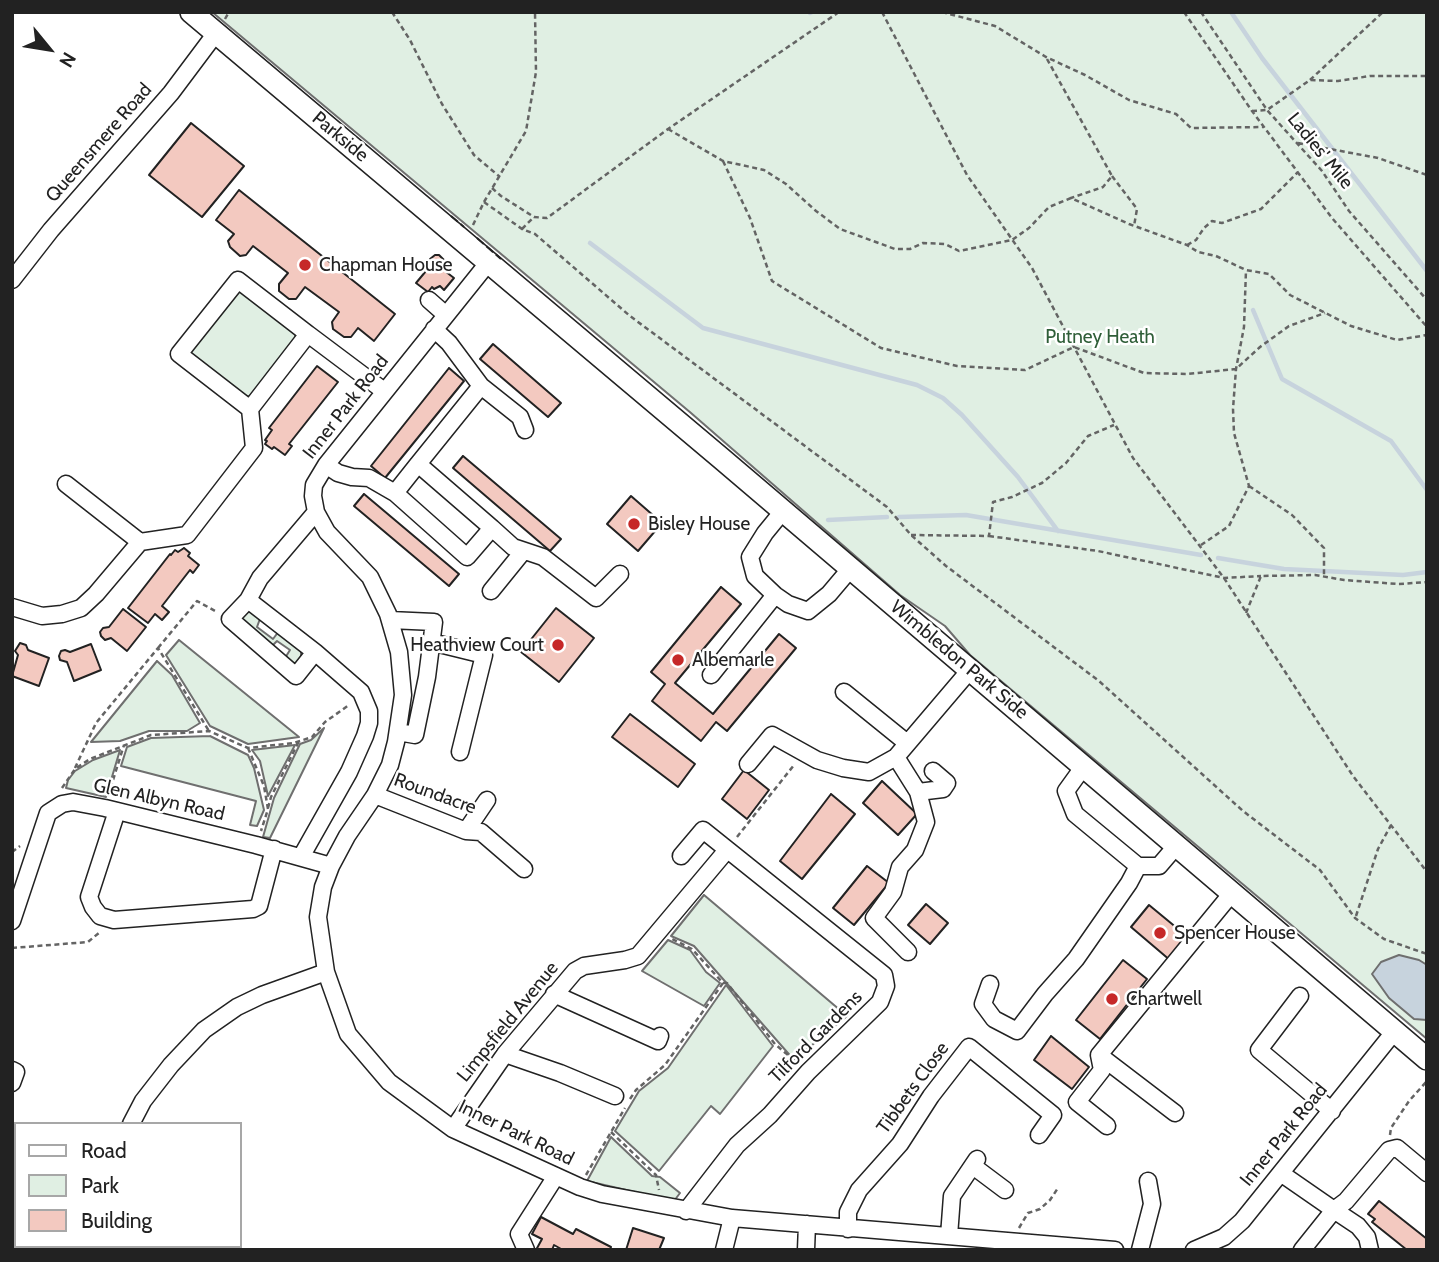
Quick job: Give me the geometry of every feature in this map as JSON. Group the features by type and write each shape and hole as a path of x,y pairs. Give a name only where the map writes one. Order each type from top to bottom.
{"main road":[{"name":"Parkside","path":"191,12 488,263"},
{"name":"Wimbledon Park Side","path":"488,263 1427,1059"}],"street":[{"name":"Queensmere Road","path":"12,279 51,230 171,93 216,33"},
{"name":"Inner Park Road","path":"488,263 384,391 326,465 314,485 316,512 327,532 370,577 390,620 399,652 403,695 390,765 375,795 347,836 331,866 323,887 318,917 326,972 348,1034 389,1082 453,1129 602,1194 733,1218 949,1236 998,1245 1019,1242 1115,1250"},
{"path":"250,409 179,354 238,280 384,391"},
{"path":"429,300 446,315"},
{"path":"434,330 449,343 481,386 520,417 525,430"},
{"path":"12,607 42,616 62,614 80,608 96,594 140,542 187,536 254,448 250,409 308,334"},
{"path":"395,493 481,386"},
{"path":"418,464 513,547 543,557 596,598 620,574"},
{"path":"326,465 338,473 369,478 395,493 467,557 492,528"},
{"path":"66,484 140,542"},
{"path":"783,511 750,557 755,576 775,595 788,604 808,611 829,594 851,568"},
{"path":"315,652 296,676 230,619 248,600 260,578 316,512"},
{"path":"491,591 521,554 521,550"},
{"path":"711,675 775,595"},
{"path":"248,600 360,691 369,711 365,736 349,772 301,857"},
{"path":"390,620 434,622 427,677 415,735 398,732"},
{"path":"431,642 484,655 460,752"},
{"path":"748,764 772,735 817,761 869,772 896,757 970,670"},
{"path":"844,692 907,743"},
{"path":"896,757 918,792 926,822 915,850 900,867 893,892 874,918 908,952"},
{"path":"1084,766 1066,791 1075,814 1138,866 1159,866 1177,845"},
{"path":"918,792 943,789 947,783 933,771"},
{"name":"Roundacre","path":"375,795 473,831 524,869"},
{"path":"473,831 487,800"},
{"name":"Glen Albyn Road","path":"62,804 73,802 111,809 274,849 331,866"},
{"path":"12,922 48,813 62,804"},
{"path":"111,809 89,897 100,916 114,920 253,909 258,906 274,849"},
{"path":"681,856 702,830 729,851"},
{"name":"Limpsfield Avenue","path":"453,1129 505,1054 575,971 584,966 638,956 729,851"},
{"name":"Tilford Gardens","path":"686,1211 737,1145 770,1115 808,1072 880,1002 886,986 884,975 729,851"},
{"path":"990,984 983,1004 994,1019 1017,1031 1076,959 1138,866"},
{"path":"1099,1055 1232,893"},
{"path":"132,1122 143,1101 170,1065 204,1030 237,1007 262,995 326,972"},
{"path":"554,994 658,1041 660,1036"},
{"path":"1300,996 1259,1049 1332,1111"},
{"name":"Inner Park Road","path":"1194,1250 1224,1237 1242,1221 1394,1032"},
{"name":"Tibbets Close","path":"848,1229 848,1212 859,1190 900,1144 931,1096 969,1047 1053,1115 1039,1135"},
{"path":"505,1054 615,1096"},
{"path":"1099,1055 1175,1113"},
{"path":"1099,1055 1102,1070 1077,1102 1107,1126"},
{"path":"12,1070 16,1072 12,1083"},
{"path":"1302,1250 1334,1210 1346,1201 1389,1150 1397,1148 1427,1173"},
{"path":"949,1236 953,1196 975,1163 1004,1190"},
{"path":"1282,1174 1358,1226 1367,1237 1370,1250"},
{"path":"526,1250 519,1234 556,1176"},
{"path":"1140,1250 1152,1204 1148,1181"},
{"path":"723,1250 733,1218"},
{"path":"806,1250 807,1224"},
{"path":"1224,1237 1235,1250"}],"path":[{"path":"392,12 410,40 442,104 474,155 500,177"},
{"path":"470,232 484,202 526,131 536,72 535,12"},
{"path":"492,188 534,217 547,218 668,129 839,12"},
{"path":"882,12 967,175 1032,268 1133,458 1224,578 1353,776 1427,872"},
{"path":"942,12 995,26 1046,57 1129,100 1176,114 1191,128 1263,127"},
{"path":"1184,12 1263,127 1332,218 1427,327"},
{"name":"Ladies' Mile","path":"1202,12 1267,110 1322,171 1349,211 1427,300"},
{"path":"1252,111 1267,110 1310,80 1383,12"},
{"path":"1046,57 1112,176 1138,209 1134,226"},
{"path":"1310,80 1427,76"},
{"path":"668,129 723,161 764,170 786,184 840,229 895,249 910,249 923,243 944,244 959,251 1012,240 1029,228 1049,207 1103,187 1112,176"},
{"path":"1298,143 1378,159 1427,175"},
{"path":"723,161 750,218 772,281 881,348 957,366 1025,370 1074,347 1144,373 1186,374 1236,369 1289,326 1327,312"},
{"path":"1187,245 1196,240 1212,221 1222,223 1261,209 1298,172"},
{"path":"1071,198 1134,226 1187,245 1198,252 1216,256 1246,270 1269,274 1290,295 1351,326 1397,340 1427,335"},
{"path":"484,202 522,229 535,234 631,316 887,507 911,535 946,566 1099,681 1243,811 1320,870 1355,918 1384,939 1427,954"},
{"path":"522,229 534,217"},
{"path":"1246,270 1244,327 1236,369 1233,409 1234,433 1249,486 1292,514 1324,548 1324,576"},
{"path":"989,536 993,502 1012,497 1042,483 1066,463 1088,436 1115,425"},
{"path":"1200,545 1229,526 1249,486"},
{"path":"911,535 989,536 1098,551 1224,578 1324,576 1399,584 1427,582"},
{"path":"1246,613 1261,576"},
{"path":"75,769 96,723 197,601 230,619"},
{"path":"158,648 209,731"},
{"path":"62,804 60,794 63,783 75,769 90,759 151,735 209,731 248,748 299,741 312,737 325,722 363,697"},
{"path":"256,845 271,797 299,741"},
{"path":"111,809 124,745"},
{"path":"248,748 264,786 268,809"},
{"path":"729,851 737,837 803,754"},
{"path":"1355,918 1378,849 1391,825"},
{"path":"12,852 23,845"},
{"path":"12,948 88,942 114,920"},
{"path":"723,983 727,984 775,1044 808,1072"},
{"path":"1389,1150 1391,1128 1409,1101 1427,1081"},
{"path":"611,1132 656,1175 663,1206"},
{"path":"1019,1242 1020,1226 1028,1213 1040,1209 1058,1188"}],"green space":[{"name":"Putney Heath","path":"212,12 1427,12 1427,1039 970,655 945,626 900,595 691,413"},
{"path":"239,290 295,334 296,340 250,396 243,397 190,355 189,349"},
{"path":"253,609 261,616 257,627 273,639 279,631 301,648 301,663 296,667 285,658 290,650 277,641 271,647 240,619 246,610"},
{"path":"179,640 299,737 248,744 210,726 166,655"},
{"path":"157,661 172,675 200,723 187,731 149,731 120,741 91,742"},
{"path":"324,728 270,838 263,837 274,798 300,744 311,740"},
{"path":"210,736 248,755 254,768 264,810 257,826 250,825 256,801 121,766 127,747 151,738"},
{"path":"295,745 268,796 260,761 252,750"},
{"path":"120,750 106,797 66,788 75,771 93,760"},
{"path":"704,895 847,1016 794,1060 694,946 671,936"},
{"path":"668,940 690,950 706,972 720,983 704,1006 642,971"},
{"path":"726,985 773,1046 720,1114 711,1106 659,1171 615,1131 639,1091 668,1068"},
{"path":"611,1137 652,1176 660,1177 680,1193 674,1201 587,1181"}],"shaded area":[{"path":"1399,955 1427,965 1427,1020 1414,1019 1389,998 1372,974 1381,962"}],"building":[{"path":"191,123 244,166 202,217 149,175"},
{"name":"Chapman House","path":"239,190 395,314 374,341 358,328 351,337 344,337 333,329 332,322 339,312 305,287 296,299 289,299 279,291 279,284 288,273 253,246 246,255 240,256 230,247 228,241 234,234 216,220"},
{"path":"435,255 444,260 441,268 454,278 444,290 440,286 434,289 432,287 428,292 416,283 431,265 430,259"},
{"path":"493,344 561,403 548,417 480,359"},
{"path":"317,366 338,382 289,444 292,446 285,455 265,444 272,430 269,428"},
{"path":"449,368 464,381 385,478 371,466"},
{"path":"463,456 561,539 550,551 453,468"},
{"path":"364,494 459,574 449,586 354,506"},
{"name":"Bisley House","path":"631,496 662,523 638,551 607,524"},
{"path":"184,548 190,553 188,556 199,565 193,573 190,570 162,606 169,612 162,620 155,614 148,623 128,608 170,554"},
{"name":"Albemarle","path":"721,587 741,604 675,683 713,714 779,634 796,648 727,731 716,722 701,741 652,701 665,684 651,672"},
{"name":"Heathview Court","path":"556,608 594,638 559,682 521,652"},
{"path":"123,609 146,627 127,651 111,638 105,640 100,632 109,627"},
{"path":"20,643 26,645 28,650 49,658 39,686 12,676 18,655 15,651"},
{"path":"91,644 101,670 74,681 67,662 60,660 61,651 70,652"},
{"path":"630,714 695,764 678,787 612,737"},
{"path":"744,770 769,790 747,819 722,799"},
{"path":"882,781 917,814 898,835 863,803"},
{"path":"831,794 855,814 802,879 780,861"},
{"path":"867,866 889,883 854,925 833,908"},
{"path":"926,904 948,923 930,944 908,925"},
{"name":"Spencer House","path":"1149,905 1189,938 1171,961 1131,927"},
{"name":"Chartwell","path":"1123,960 1147,979 1100,1039 1076,1020"},
{"path":"1051,1036 1089,1067 1072,1089 1034,1060"},
{"path":"1379,1201 1427,1239 1427,1250 1407,1250 1372,1222 1375,1219 1368,1214"},
{"path":"541,1217 573,1234 576,1229 611,1247 610,1250 563,1250 554,1245 552,1250 536,1250 542,1239 532,1234"},
{"path":"633,1228 664,1238 659,1250 626,1250"}],"waterway":[{"path":"1231,12 1262,58 1427,271"},
{"path":"590,243 703,328 917,385 943,398 1018,477 1058,531"},
{"path":"1253,310 1282,379 1391,441 1427,490"},
{"path":"899,517 966,515 1201,555"},
{"path":"828,520 887,517"},
{"path":"1218,558 1284,569 1403,575 1427,572"}],"fence":[{"path":"451,216 464,227"},
{"path":"477,238 501,259"}],"place":[{"name":"Chapman House","path":"305,265"},
{"name":"Bisley House","path":"634,524"},
{"name":"Heathview Court","path":"558,645"},
{"name":"Albemarle","path":"678,660"},
{"name":"Spencer House","path":"1160,933"},
{"name":"Chartwell","path":"1112,999"}]}
